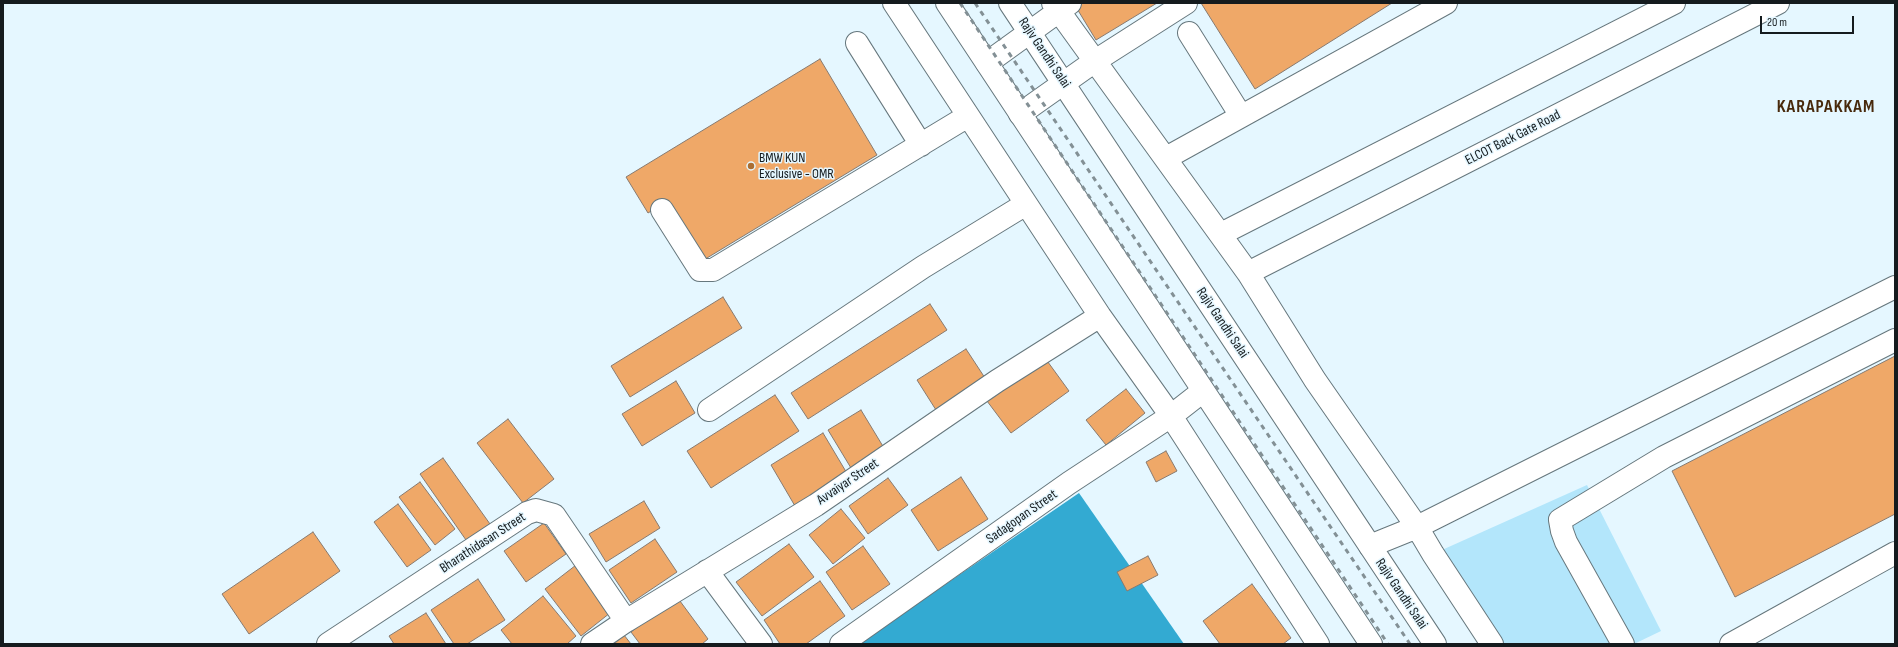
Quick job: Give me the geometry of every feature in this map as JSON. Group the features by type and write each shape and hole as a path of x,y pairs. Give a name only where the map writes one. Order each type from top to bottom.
{"street":[{"path":"894,3 1100,316 1171,416 1318,644"},
{"path":"947,3 1371,644"},
{"name":"Rajiv Gandhi Salai","path":"1010,3 1435,644"},
{"path":"1020,114 1096,61 1186,3"},
{"path":"1166,158 1446,3"},
{"path":"1221,234 1674,3"},
{"name":"ELCOT Back Gate Road","path":"1248,273 1778,3"},
{"path":"986,63 1029,32 1061,6 1096,61 1248,273 1315,380 1418,527 1433,554 1492,644"},
{"path":"1189,33 1241,116"},
{"path":"857,44 921,145"},
{"path":"662,210 700,270 713,270 968,116"},
{"path":"709,410 923,267 1026,204"},
{"path":"1370,546 1418,527 1895,287"},
{"name":"Avvaiyar Street","path":"592,644 626,620 816,505 997,381 1100,316"},
{"path":"1623,644 1566,542 1560,520 1664,457 1895,340"},
{"name":"Sadagopan Street","path":"841,644 1069,483 1171,416 1203,391"},
{"name":"Bharathidasan Street","path":"328,644 527,513 536,510 554,515 626,620"},
{"path":"1731,644 1895,554"},
{"path":"707,571 760,644"}],"shaded area":[{"path":"1587,485 1661,631 1634,644 1492,644 1433,554"}],"water":[{"path":"1079,493 1184,644 858,644"}],"building":[{"path":"1083,3 1157,3 1096,40 1076,7"},
{"path":"1201,3 1392,3 1255,89"},
{"name":"BMW KUN Exclusive - OMR","path":"820,59 877,155 702,261 666,202 648,213 626,177"},
{"path":"723,297 742,328 630,397 611,366"},
{"path":"930,304 947,330 808,419 791,393"},
{"path":"966,349 985,378 936,410 917,380"},
{"path":"1895,356 1895,514 1735,597 1672,471"},
{"path":"1045,358 1069,391 1011,433 987,401"},
{"path":"676,381 695,413 642,446 622,414"},
{"path":"1126,389 1145,413 1106,445 1086,420"},
{"path":"775,395 799,431 711,488 687,451"},
{"path":"861,410 884,448 851,468 828,430"},
{"path":"508,419 554,479 523,503 477,443"},
{"path":"823,433 848,475 795,506 771,465"},
{"path":"1166,451 1177,471 1156,482 1146,462"},
{"path":"443,458 490,524 466,540 420,474"},
{"path":"961,477 988,519 938,551 911,510"},
{"path":"888,478 908,505 868,534 849,506"},
{"path":"420,482 455,529 435,545 399,497"},
{"path":"644,501 660,528 606,562 589,534"},
{"path":"398,504 431,550 407,567 374,522"},
{"path":"841,509 865,538 833,564 809,535"},
{"path":"544,523 566,554 526,582 504,551"},
{"path":"313,532 340,571 249,634 222,594"},
{"path":"655,539 677,572 631,603 609,570"},
{"path":"789,544 814,577 762,616 736,582"},
{"path":"863,546 890,584 852,610 826,572"},
{"path":"1148,556 1158,575 1127,591 1117,572"},
{"path":"580,562 615,609 581,636 545,589"},
{"path":"478,579 505,620 467,644 454,644 431,610"},
{"path":"820,581 845,616 806,644 780,644 764,620"},
{"path":"1252,584 1291,638 1283,644 1220,644 1203,621"},
{"path":"543,596 576,636 567,644 512,644 501,630"},
{"path":"677,597 708,639 702,644 640,644 631,632"},
{"path":"426,613 446,644 394,644 389,636"},
{"path":"624,635 631,644 614,644"}],"railway":[{"path":"960,3 1388,644"},
{"path":"975,3 1410,644"}],"place":[{"name":"BMW KUN Exclusive - OMR","path":"751,166"}],"district":[{"name":"KARAPAKKAM","path":"1826,107"}]}
